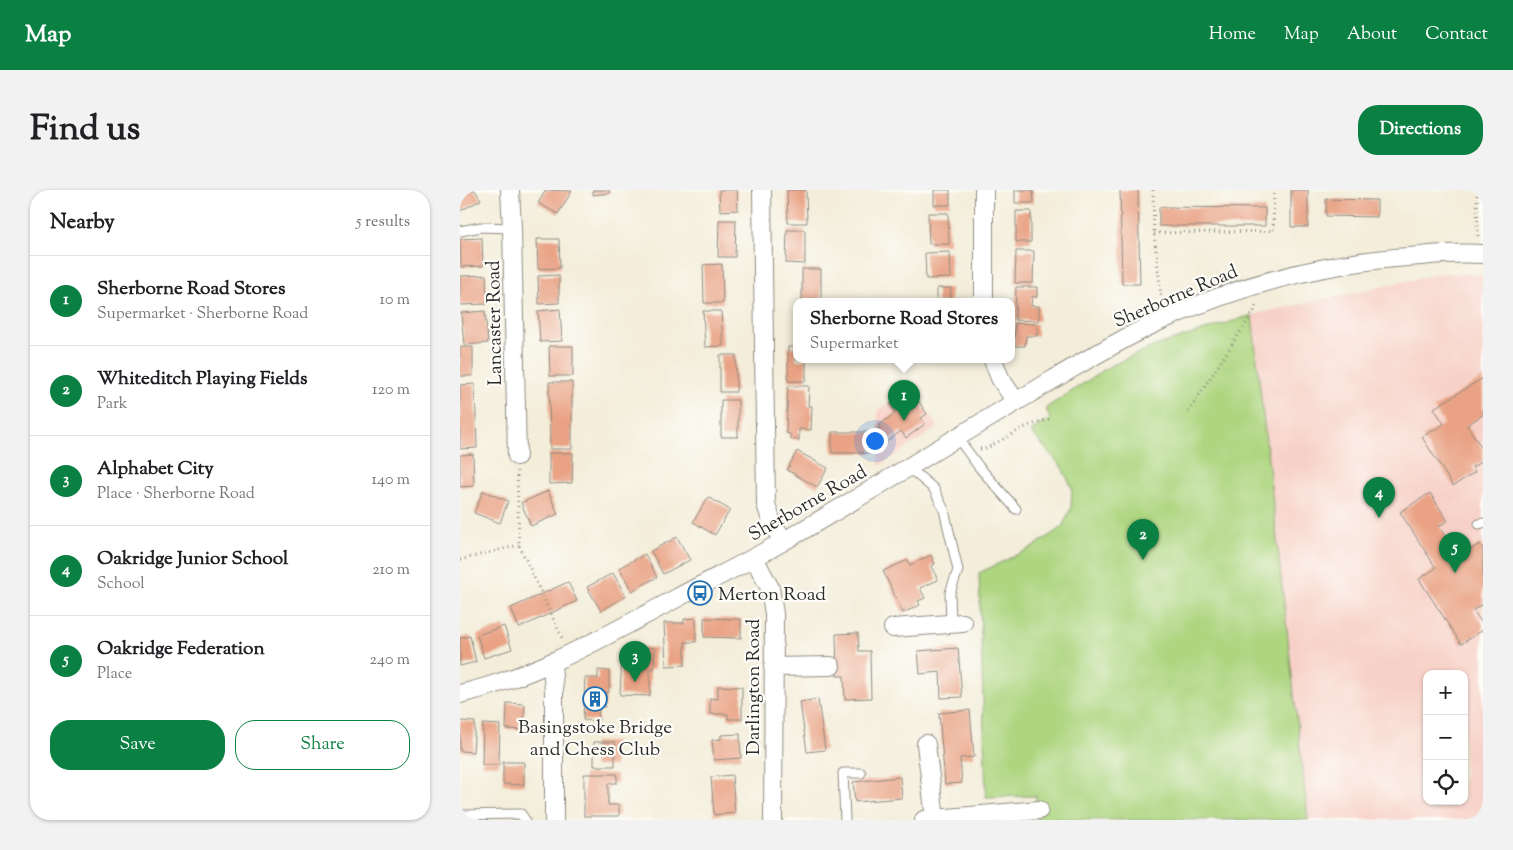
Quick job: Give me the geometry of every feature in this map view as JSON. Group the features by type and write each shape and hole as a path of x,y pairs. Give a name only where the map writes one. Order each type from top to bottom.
{"street":[{"name":"Lancaster Road","path":"510,190 517,456"},
{"path":"762,190 766,504 773,526 784,542"},
{"path":"984,190 984,298"},
{"name":"Sherborne Road","path":"460,694 508,680 552,663 784,542 910,466 961,442 1016,402 1136,332 1163,319 1226,294 1301,272 1397,257 1450,254 1480,247"},
{"path":"994,363 1000,378 1016,402"},
{"name":"Darlington Road","path":"754,558 770,588 774,614 773,820"},
{"path":"893,628 957,623"},
{"path":"552,663 554,691 554,820"},
{"path":"773,667 831,666"},
{"path":"926,744 930,819 1038,810"}],"lane":[{"path":"460,231 481,227 512,228"},
{"path":"961,442 979,467 1016,509"},
{"path":"910,466 914,472 934,489 944,510 958,570 950,593 957,623"},
{"path":"845,820 843,773 861,773"},
{"path":"460,815 521,814 525,820"}],"path":[{"path":"1153,190 1154,233 1162,304"},
{"path":"1154,233 1273,231 1274,190"},
{"path":"1477,190 1480,247"},
{"path":"1188,412 1254,311 1256,304"},
{"path":"961,442 984,449 1027,426 1050,419"},
{"path":"517,456 519,545 570,654"},
{"path":"460,560 519,545"}],"shaded area":[{"path":"1443,273 1483,275 1483,820 1308,820 1252,315"},
{"path":"913,389 938,427 879,466 878,410"}],"green space":[{"path":"1252,315 1308,820 1037,820 1036,796 986,797 979,573 1033,547 1062,527 1071,508 1072,488 1061,466 1030,431 1050,419 1046,408 1110,366 1152,347"}],"building":[{"path":"460,190 475,190 481,200 460,211"},
{"path":"546,190 572,191 558,214 538,203"},
{"path":"593,190 609,190 610,193 593,195"},
{"path":"719,190 737,190 738,210 720,211"},
{"path":"787,190 806,190 807,223 788,223"},
{"path":"934,190 950,190 950,205 934,205"},
{"path":"1015,190 1033,190 1034,203 1015,203"},
{"path":"1120,190 1138,190 1140,284 1122,284"},
{"path":"1291,190 1308,190 1308,227 1291,227"},
{"path":"1326,199 1377,200 1377,217 1326,216"},
{"path":"1159,207 1265,208 1265,226 1159,226"},
{"path":"1016,211 1031,211 1031,242 1016,242"},
{"path":"928,213 948,213 949,244 929,244"},
{"path":"719,220 736,220 735,257 718,257"},
{"path":"787,230 805,230 805,264 786,263"},
{"path":"482,238 483,266 461,267 460,239"},
{"path":"537,239 559,239 560,268 538,269"},
{"path":"1016,251 1034,251 1033,283 1015,283"},
{"path":"950,252 951,278 926,279 925,253"},
{"path":"722,264 723,303 704,303 703,265"},
{"path":"802,269 821,269 821,298 802,298"},
{"path":"486,275 487,304 460,305 460,276"},
{"path":"559,275 559,303 539,304 538,276"},
{"path":"1016,287 1037,287 1037,297 1032,297 1031,306 1039,306 1039,321 1015,320"},
{"path":"937,288 951,288 950,298 937,298"},
{"path":"560,309 562,341 540,342 538,311"},
{"path":"485,311 488,343 464,345 461,313"},
{"path":"703,311 721,311 723,346 705,347"},
{"path":"1015,323 1037,324 1037,336 1026,336 1025,346 1015,346"},
{"path":"549,346 573,346 573,376 550,376"},
{"path":"460,347 473,347 473,376 460,376"},
{"path":"788,347 793,347 793,363 806,363 806,381 788,381"},
{"path":"720,355 736,355 736,392 720,392"},
{"path":"1483,378 1483,415 1467,425 1483,450 1483,461 1472,467 1475,472 1453,486 1422,437 1444,424 1434,408"},
{"path":"549,382 572,382 572,449 550,449"},
{"path":"475,384 477,448 460,449 460,385"},
{"path":"788,386 809,386 808,406 812,406 811,430 799,429 799,440 790,439 790,434 786,433"},
{"path":"912,391 927,414 921,418 925,424 906,438 901,431 881,446 879,425 895,413 890,404"},
{"path":"721,400 738,400 738,437 721,437"},
{"path":"832,432 871,432 871,453 832,453"},
{"path":"797,451 828,468 817,487 787,470"},
{"path":"549,453 573,453 572,483 549,484"},
{"path":"473,454 474,486 460,487 460,455"},
{"path":"483,491 508,501 500,523 474,513"},
{"path":"548,491 558,514 531,526 521,503"},
{"path":"1430,493 1448,521 1439,526 1458,557 1480,544 1483,549 1483,604 1473,610 1483,625 1483,630 1461,644 1419,579 1436,568 1400,512"},
{"path":"708,497 730,510 715,535 693,522"},
{"path":"677,537 690,560 663,574 651,551"},
{"path":"645,554 657,577 632,591 619,568"},
{"path":"931,555 935,564 931,566 938,580 920,588 925,598 918,601 920,605 903,613 883,571 908,560 910,565"},
{"path":"613,573 626,596 601,611 587,587"},
{"path":"568,582 577,601 519,628 511,608"},
{"path":"696,618 696,642 685,642 685,665 666,666 664,623 684,623 684,619"},
{"path":"704,618 741,619 741,638 704,637"},
{"path":"504,626 512,649 484,658 477,635"},
{"path":"858,633 859,651 870,651 871,698 845,699 844,676 837,676 836,634"},
{"path":"470,636 476,662 460,666 460,638"},
{"path":"643,647 655,648 654,669 650,669 650,696 620,695 622,655 643,656"},
{"path":"958,648 962,697 941,698 940,672 920,674 918,651"},
{"name":"Basingstoke Bridge and Chess Club","path":"598,670 609,671 609,692 606,692 605,707 599,707 598,721 583,720 585,678 598,678"},
{"path":"718,686 742,687 742,719 728,719 728,714 710,714 710,698 718,699"},
{"path":"818,699 825,750 807,752 800,702"},
{"path":"507,703 525,704 523,730 506,729"},
{"path":"970,710 974,757 960,758 962,783 945,784 939,713"},
{"path":"460,721 475,722 473,752 460,751"},
{"path":"483,724 500,725 499,765 482,765"},
{"path":"740,734 741,758 714,760 712,740 721,739 721,735"},
{"path":"594,742 615,742 615,766 594,766"},
{"path":"503,762 524,762 524,785 503,784"},
{"path":"584,774 617,774 617,783 608,783 608,805 619,805 619,816 584,816"},
{"path":"732,775 735,813 714,815 711,777"},
{"path":"900,777 902,798 855,802 853,782"}],"place":[{"name":"Sherborne Road Stores","path":"904,421"},
{"name":"Oakridge Junior School","path":"1379,518"},
{"name":"Whiteditch Playing Fields","path":"1143,560"},
{"name":"Oakridge Federation","path":"1455,573"},
{"name":"Merton Road","path":"700,593"},
{"name":"Alphabet City","path":"635,682"},
{"name":"Basingstoke Bridge and Chess Club","path":"595,699"}]}
